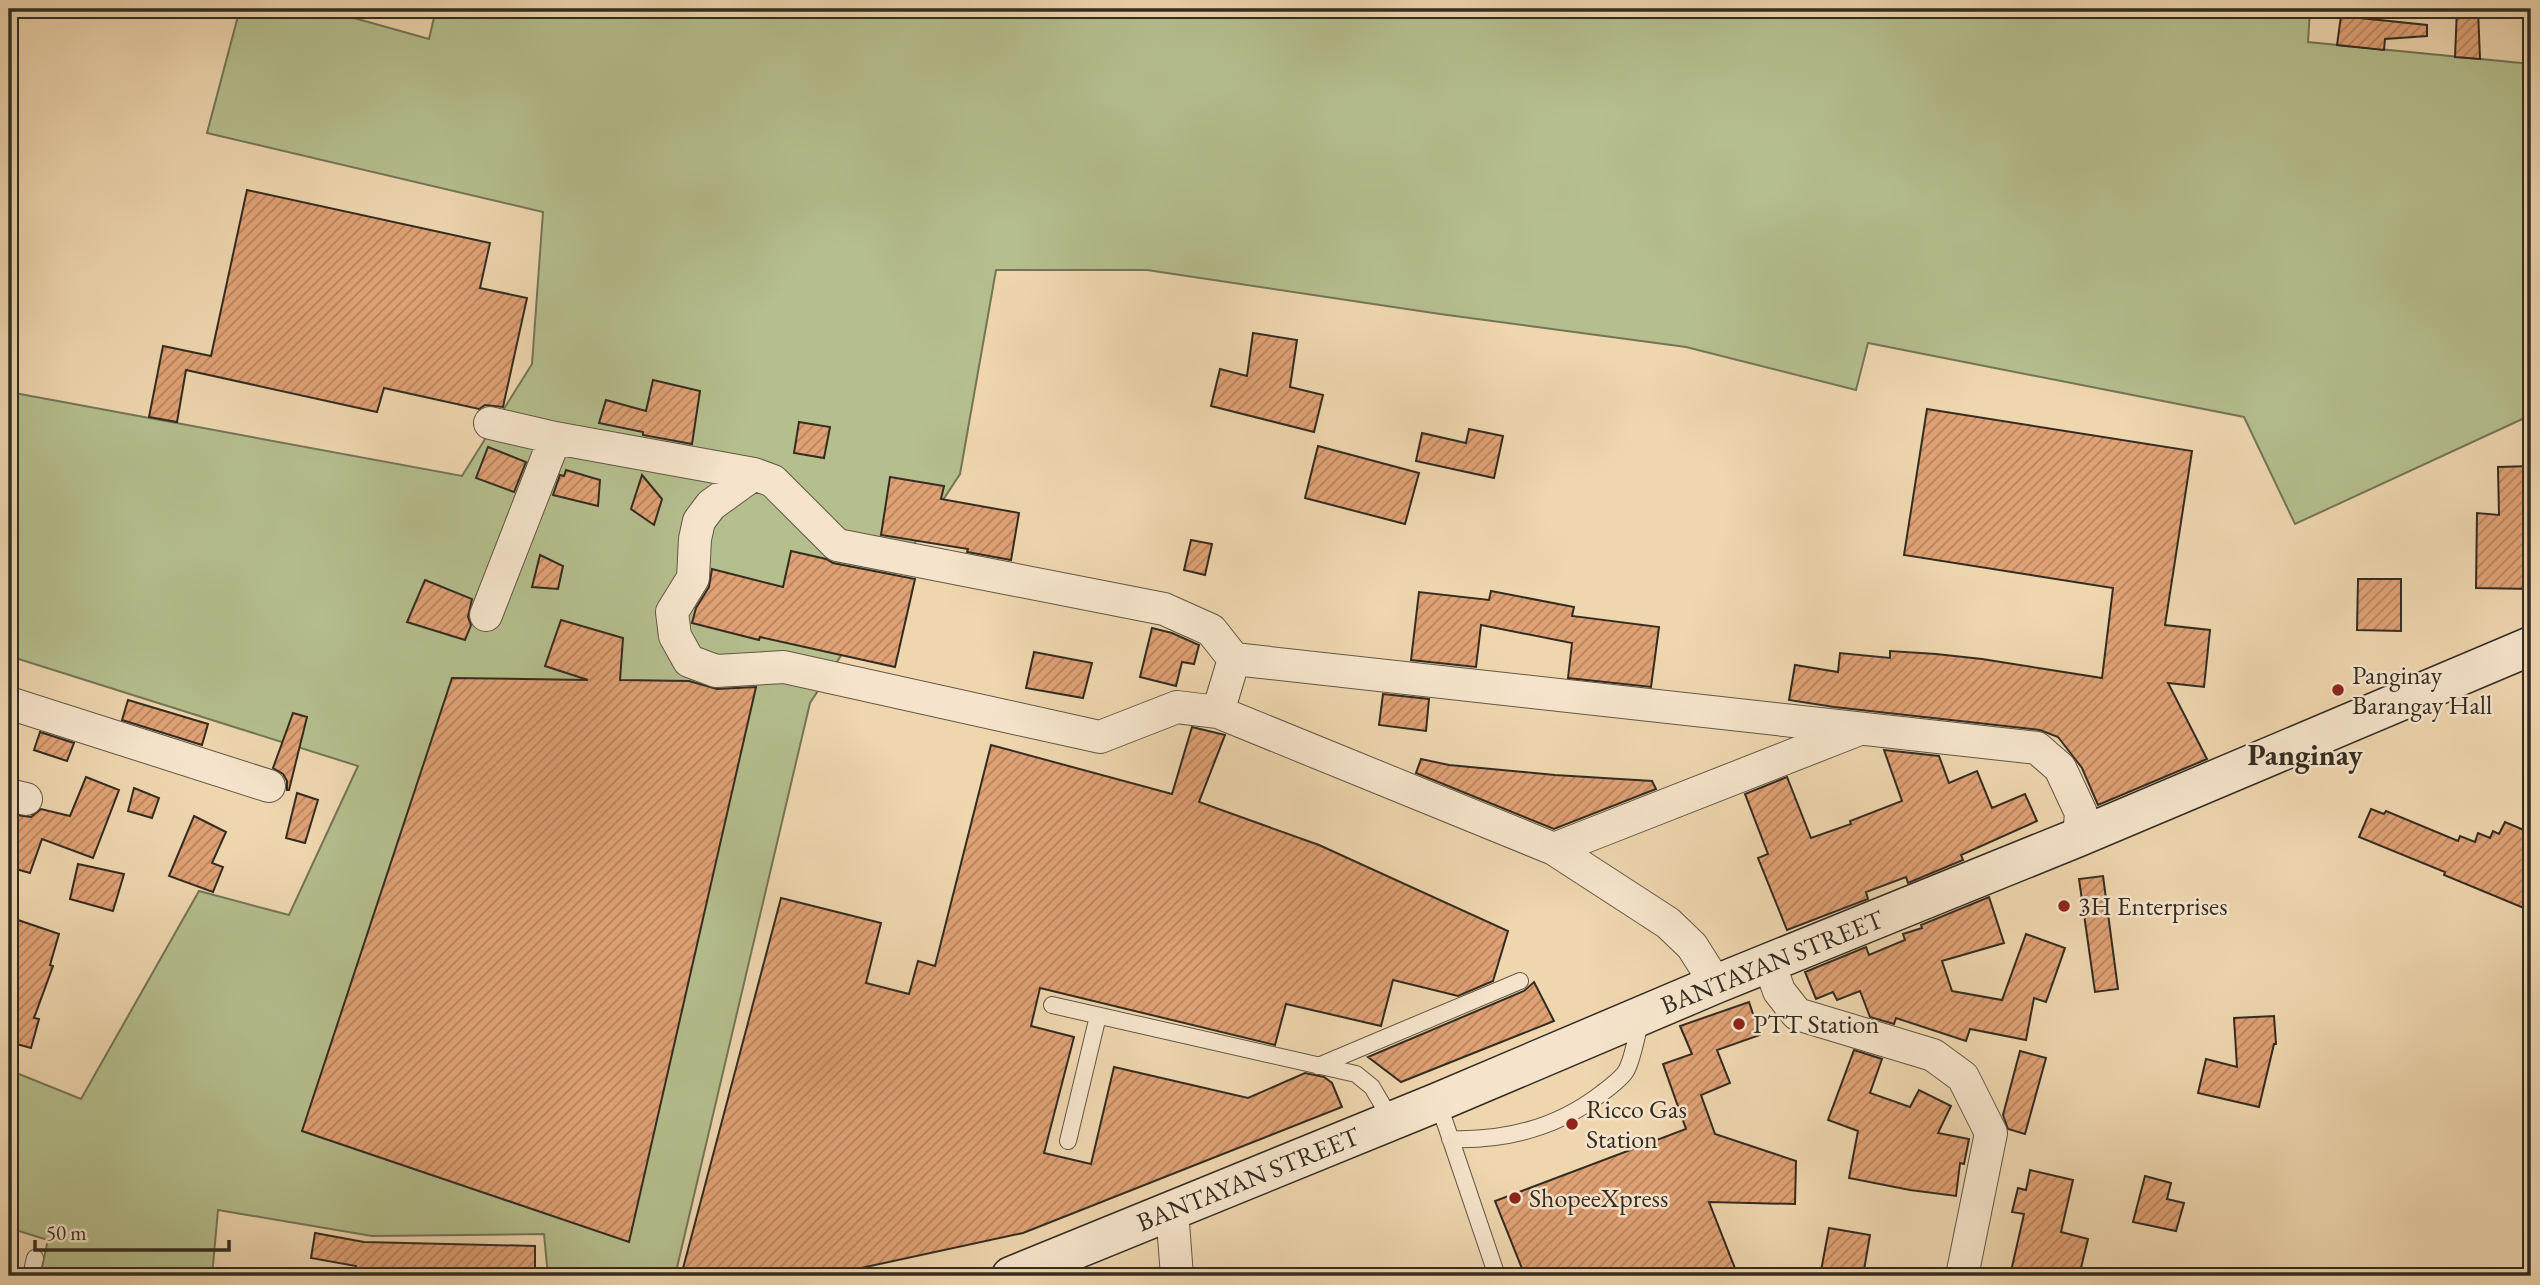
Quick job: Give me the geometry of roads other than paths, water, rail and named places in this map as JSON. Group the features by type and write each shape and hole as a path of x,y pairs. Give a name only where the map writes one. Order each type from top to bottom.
{"main road":[{"name":"BANTAYAN STREET","path":"1011,1276 2079,837 2531,646"}],"street":[{"path":"490,423 555,438 754,474 773,481 837,545 1164,609 1211,630 1234,659 2037,748 2060,768 2081,813 2079,837"},
{"path":"485,615 555,438"},
{"path":"754,474 711,505 699,521 693,578 672,612 675,636 689,661 716,671 784,667 1100,737 1177,707 1218,712 1554,849 1668,923 1692,946 1716,984"},
{"path":"1218,712 1234,659"},
{"path":"9,703 269,786"},
{"path":"1554,849 1861,728"},
{"path":"1769,963 1779,991 1797,1014 1933,1055 1963,1077 1991,1133 1962,1276"},
{"path":"1172,1210 1177,1276"}],"lane":[{"path":"1318,1066 1520,981"},
{"path":"1052,1006 1356,1074 1372,1087 1392,1121"},
{"path":"1068,1141 1098,1016"},
{"path":"1450,1139 1487,1139 1524,1133 1559,1120 1590,1102 1626,1071 1642,1016"},
{"path":"1438,1102 1497,1276"},
{"path":"31,1276 35,1258"}],"place":[{"name":"Panginay Barangay Hall","path":"2338,690"},
{"name":"3H Enterprises","path":"2064,906"},
{"name":"PTT Station","path":"1739,1024"},
{"name":"Ricco Gas Station","path":"1572,1124"},
{"name":"ShopeeXpress","path":"1515,1198"}],"district":[{"name":"Panginay","path":"2305,755"}]}
